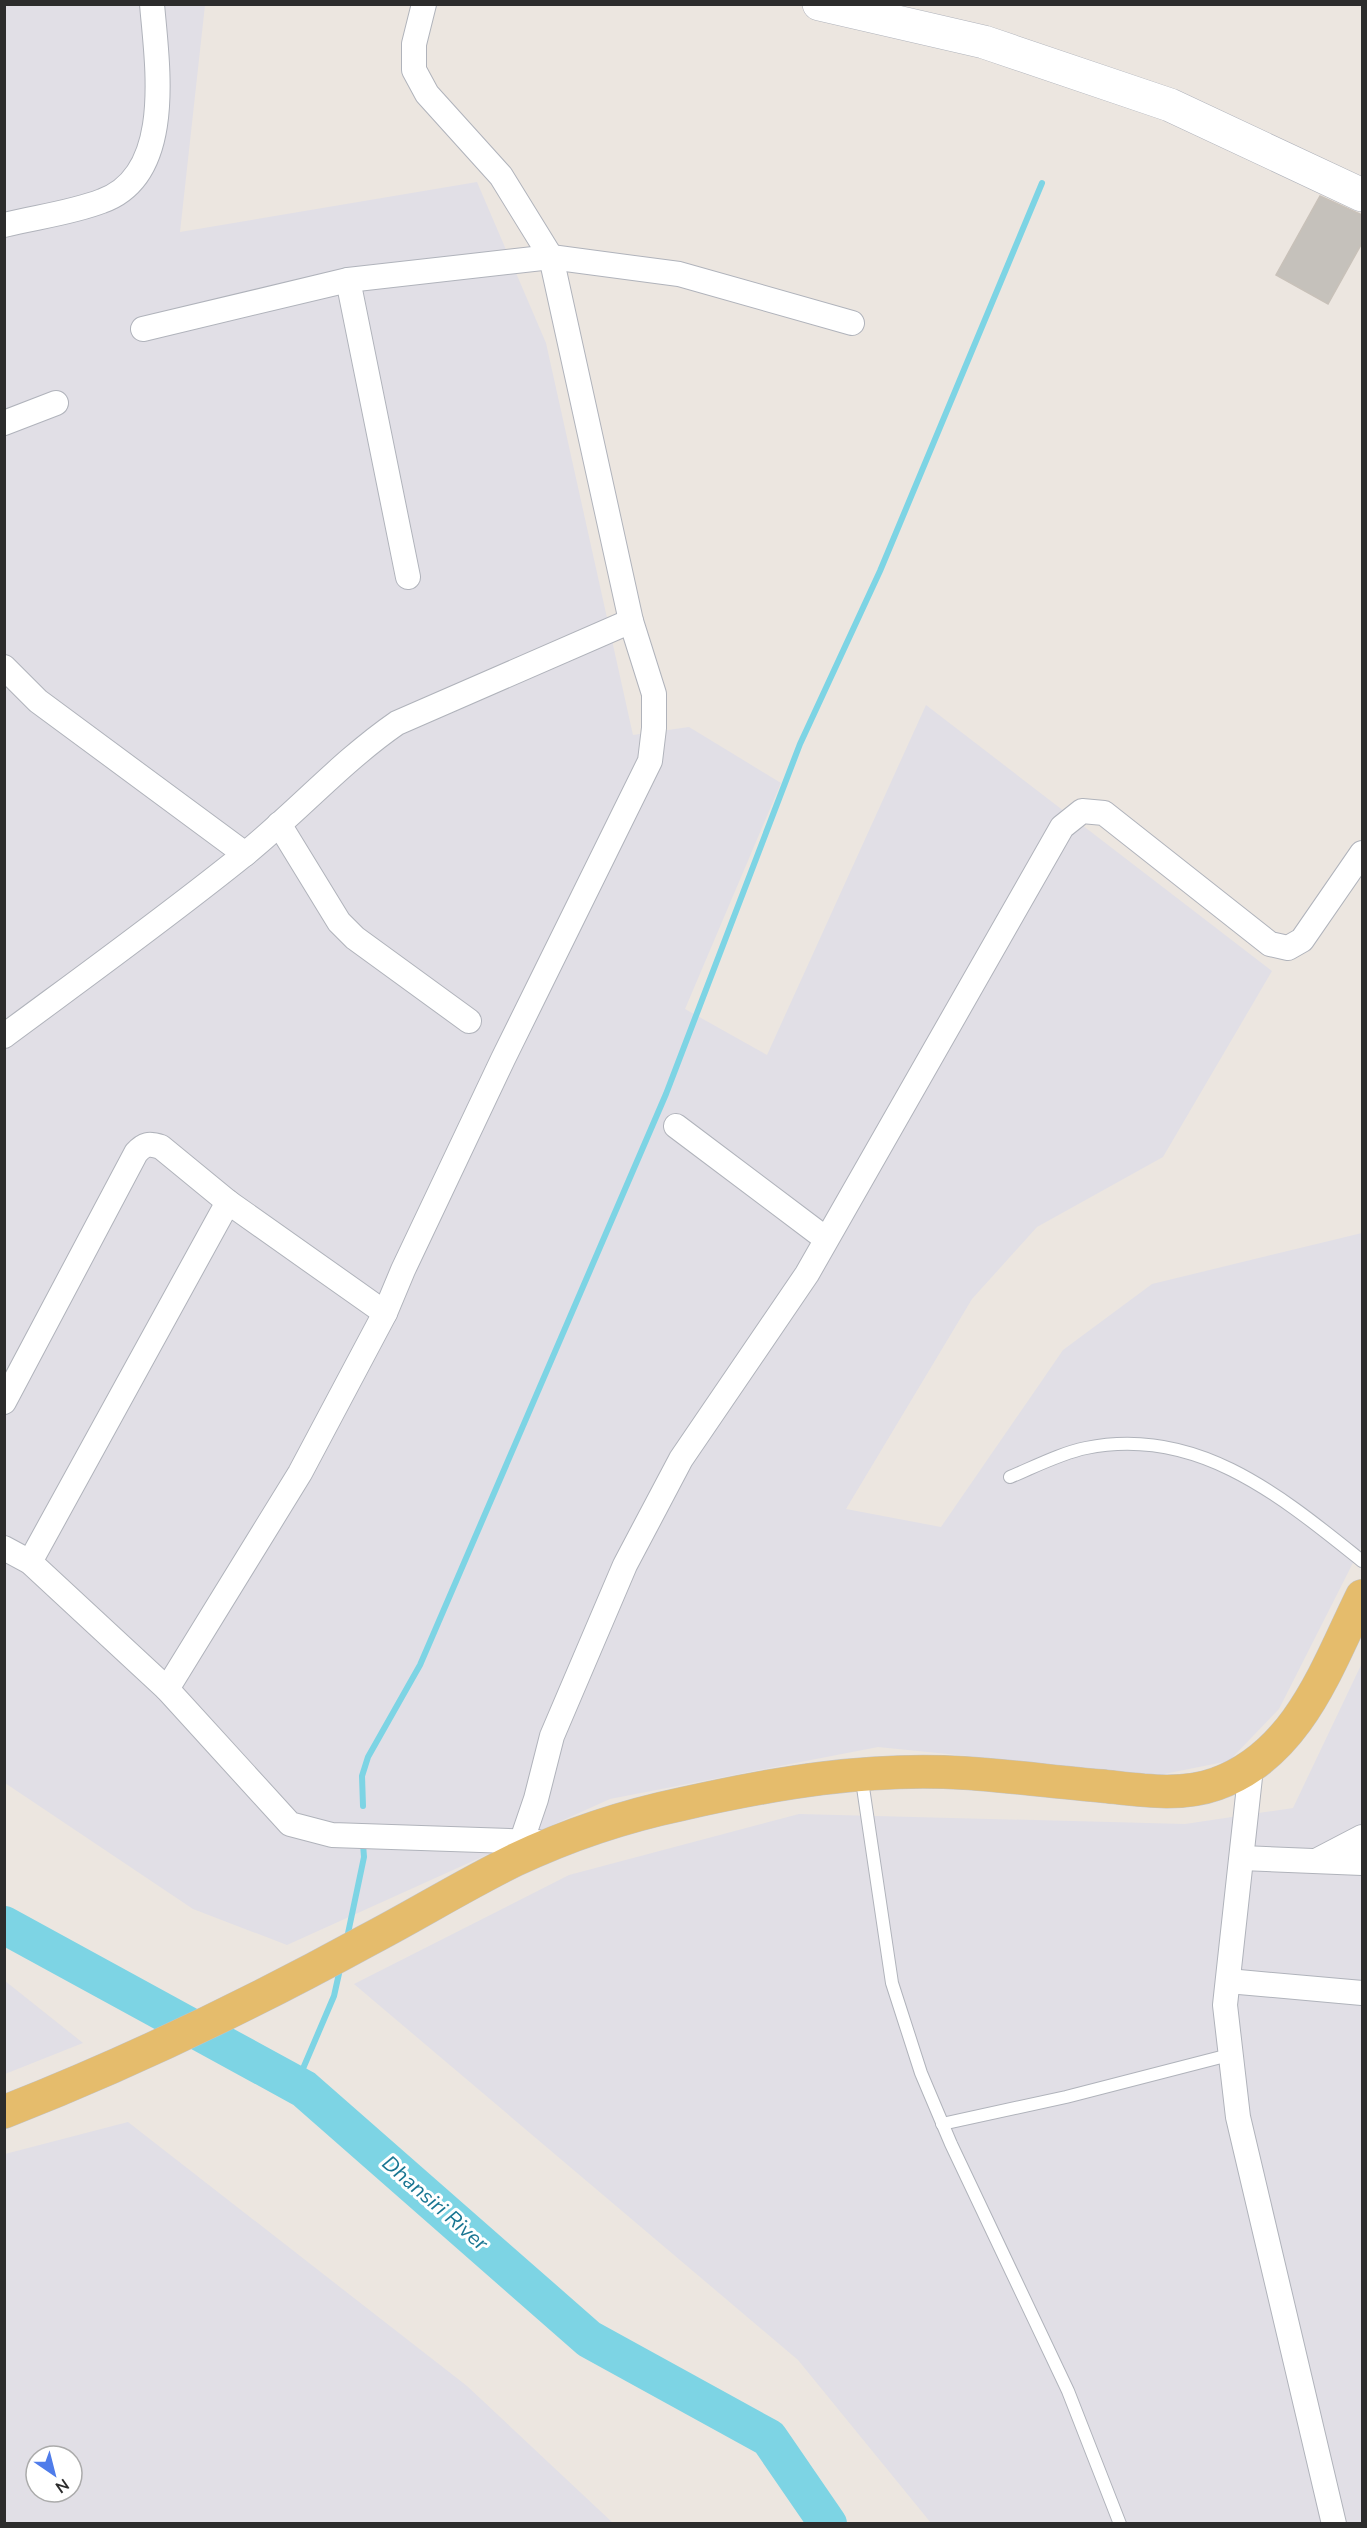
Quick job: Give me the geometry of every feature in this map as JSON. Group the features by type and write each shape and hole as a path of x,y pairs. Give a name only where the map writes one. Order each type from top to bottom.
{"main road":[{"path":"819,4 984,42 1170,105 1362,195"},
{"path":"4,2112 47,2096 237,2007 364,1943 478,1879 554,1843 613,1821 735,1792 860,1773 964,1773 1149,1791 1185,1791 1215,1785 1251,1768 1275,1750 1296,1724 1316,1691 1362,1596"}],"street":[{"path":"4,225 103,201 127,187 140,172 153,138 159,94 152,4"},
{"path":"167,1689 300,1473 385,1313 503,1059 650,761 654,728 654,694 631,621 551,257 501,176 427,94 414,70 414,44 424,4"},
{"path":"143,328 348,280 551,257 679,274 852,323"},
{"path":"348,280 408,577"},
{"path":"4,423 56,403"},
{"path":"4,1036 245,854 368,743 397,723 631,621"},
{"path":"4,667 38,701 245,854"},
{"path":"522,1840 536,1799 552,1736 625,1565 681,1459 807,1274 1062,827 1070,818 1082,811 1104,813 1270,944 1288,948 1302,940 1362,853"},
{"path":"279,824 339,922 355,938 469,1021"},
{"path":"675,1126 826,1239"},
{"path":"4,1402 130,1164 143,1146 150,1144 161,1147 228,1202 385,1313"},
{"path":"30,1562 228,1202"},
{"path":"4,1548 30,1562 167,1689 290,1824 332,1835 522,1840 554,1843"},
{"path":"1251,1768 1225,2005 1229,2055 1238,2117 1334,2523"},
{"path":"1315,1861 1362,1838"},
{"path":"1242,1858 1362,1863"},
{"path":"1228,1981 1362,1994"}],"lane":[{"path":"1010,1477 1086,1448 1141,1443 1186,1450 1231,1469 1287,1502 1362,1561"},
{"path":"860,1773 892,1983 921,2073 942,2124 1068,2391 1120,2523"},
{"path":"942,2124 1066,2097 1229,2055"}],"shaded area":[{"path":"4,5 205,5 180,232 477,182 546,343 633,735 689,727 781,783 685,1009 767,1055 926,705 1272,971 1163,1157 1037,1227 972,1299 846,1509 941,1527 1063,1350 1152,1284 1362,1233 1362,1545 1279,1709 1229,1761 1159,1775 878,1747 610,1799 287,1945 193,1909 5,1783"},
{"path":"1362,1663 1362,2523 931,2523 798,2360 354,1984 569,1875 799,1814 1185,1824 1293,1808"},
{"path":"5,1981 83,2043 5,2074"},
{"path":"128,2122 467,2386 613,2523 5,2523 5,2154"}],"building":[{"path":"1320,196 1362,215 1362,243 1328,304 1276,275"}],"waterway":[{"path":"363,1806 362,1776 368,1757 420,1665 666,1094 800,744 880,571 1042,183"},
{"path":"347,1938 364,1857 363,1844"},
{"name":"Dhansiri River","path":"4,1925 304,2089 589,2339 769,2438 828,2524"},
{"path":"296,2085 334,1996 340,1969"}]}
